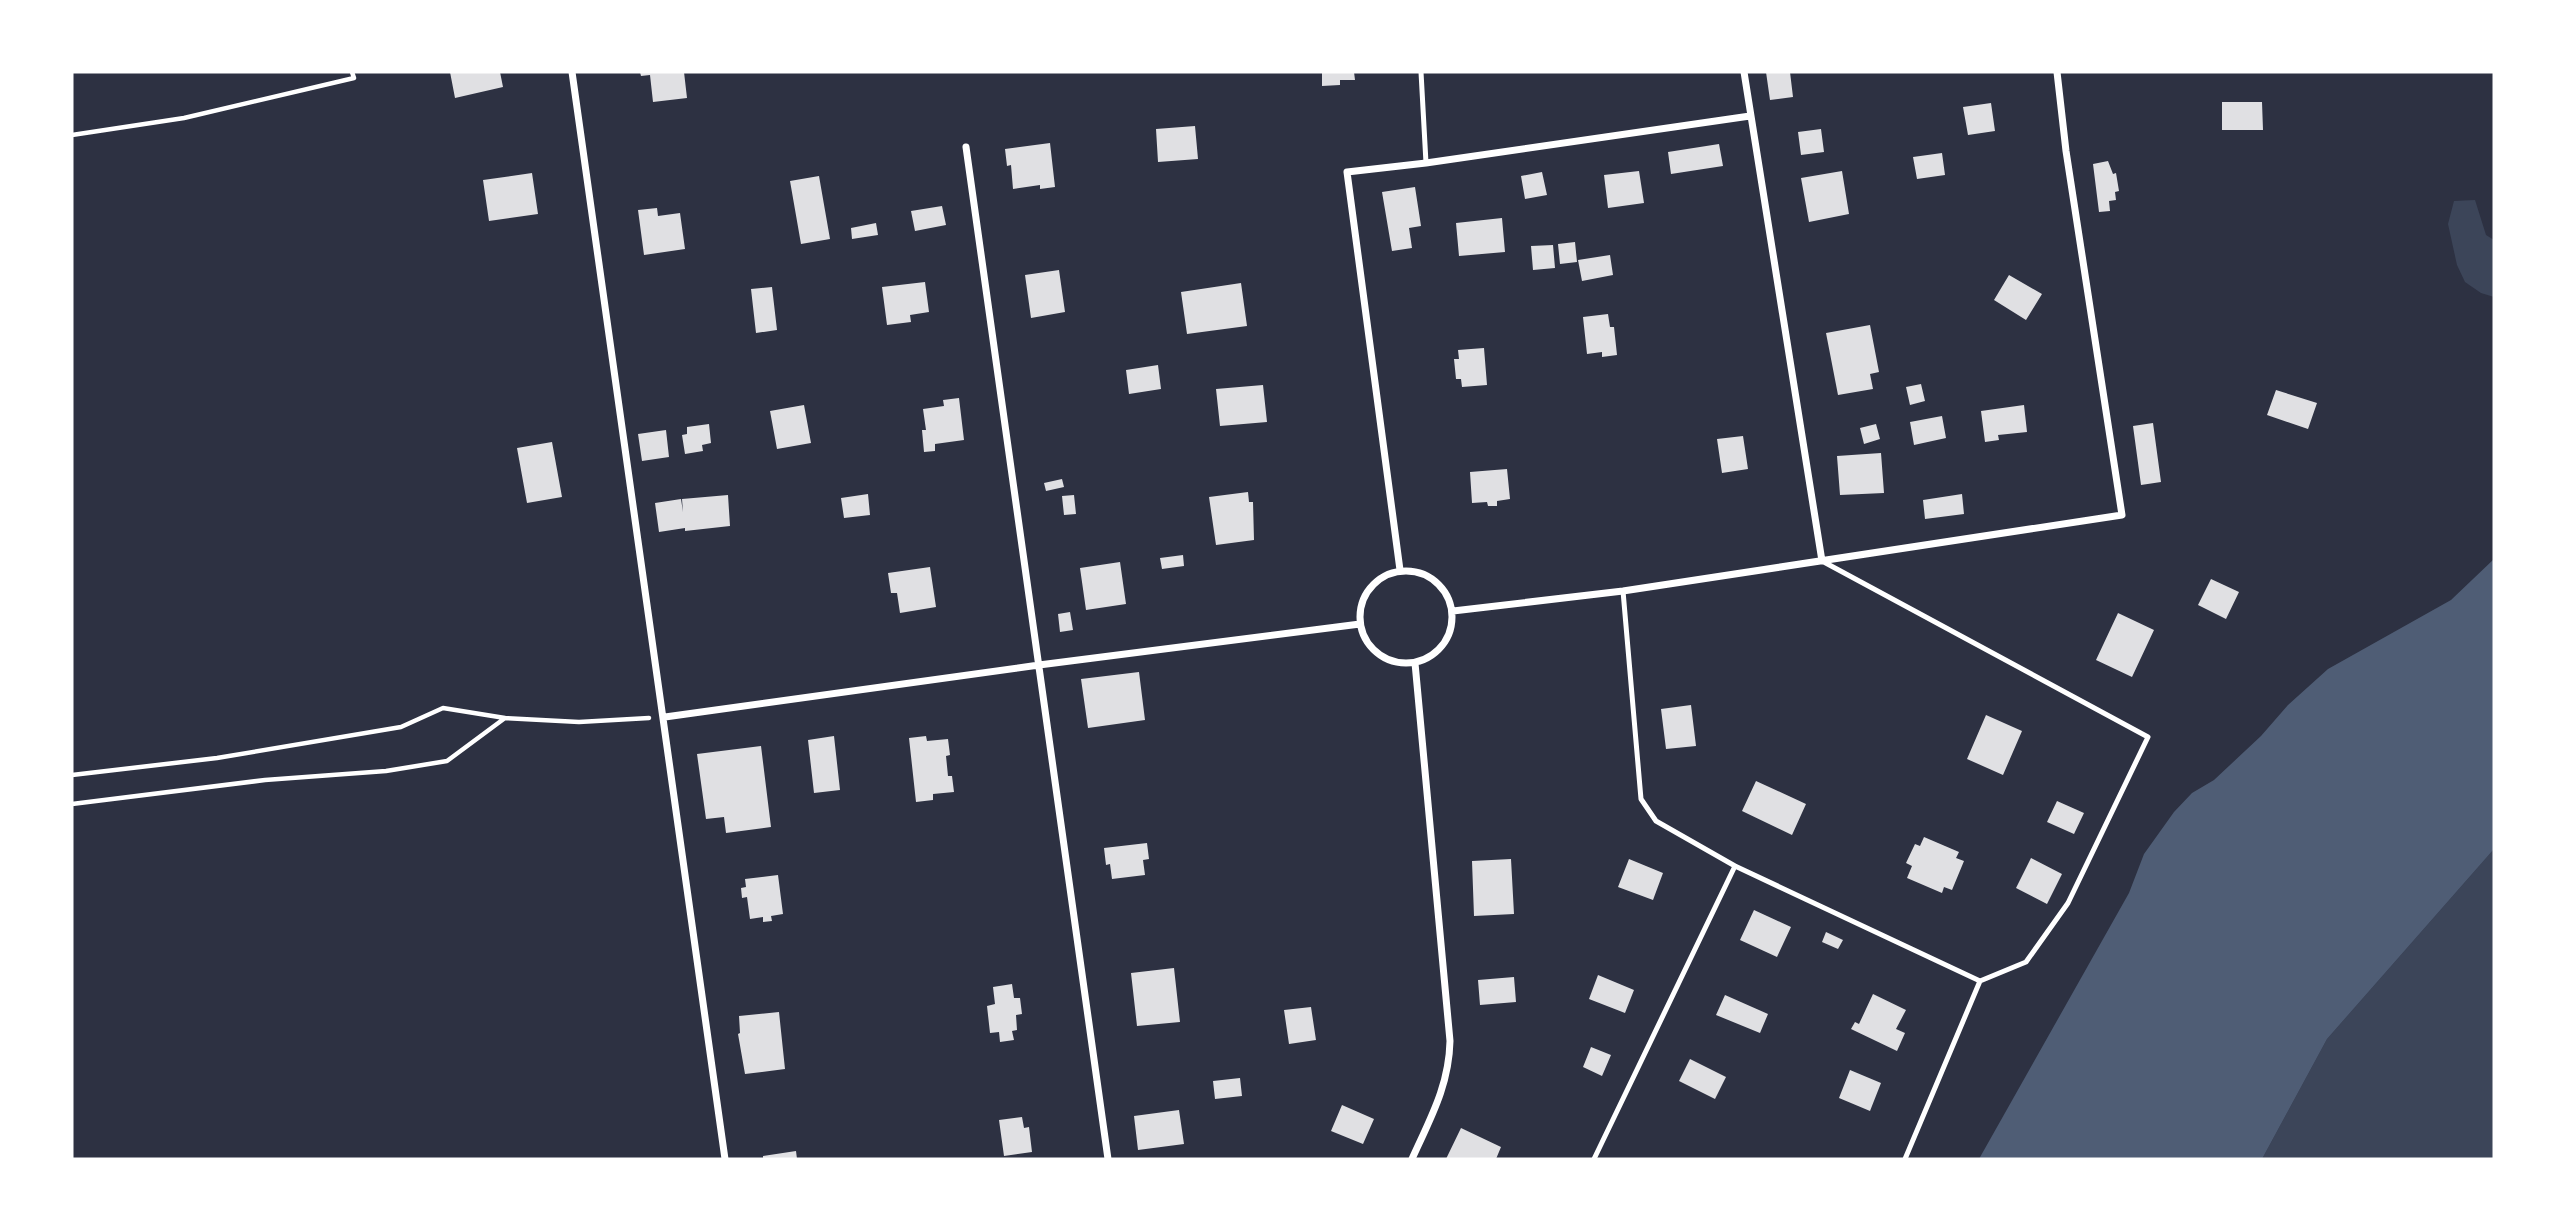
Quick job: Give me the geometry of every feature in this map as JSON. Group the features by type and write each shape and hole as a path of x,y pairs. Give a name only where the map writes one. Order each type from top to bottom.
{"street":[{"path":"572,72 725,1159"},
{"path":"1744,72 1822,561"},
{"path":"1453,611 1623,591 2122,515 2056,72"},
{"path":"1400,570 1347,172 1750,116"},
{"path":"966,147 1108,1159"},
{"path":"1400,570 1415,570 1429,575 1445,591 1453,611 1452,628 1444,644 1432,656 1415,663 1393,661 1374,650 1364,638 1360,624 1360,609 1365,595 1374,583 1386,574 1400,570"},
{"path":"665,718 1039,665 1360,624"},
{"path":"1412,1159 1441,1095 1449,1067 1450,1041 1415,663"}],"lane":[{"path":"1421,72 1426,163"},
{"path":"1822,561 2148,737 2068,903 2026,962 1980,981 1905,1159"},
{"path":"1623,591 1641,799 1656,821 1735,866 1980,981"},
{"path":"1594,1159 1735,866"}],"path":[{"path":"72,135 184,118 354,78 352,72"},
{"path":"72,775 217,758 401,727 443,708 505,718 579,722 665,718"},
{"path":"72,804 265,780 386,772 447,761 505,718"}],"shaded area":[{"path":"2475,200 2486,235 2494,240 2494,297 2481,293 2465,282 2457,265 2448,224 2454,201"},
{"path":"2494,559 2494,849 2327,1039 2262,1159 1979,1159 2129,893 2144,854 2174,812 2192,793 2214,780 2261,736 2288,705 2328,669 2451,600"},
{"path":"2494,849 2494,1159 2262,1159 2327,1039"}],"building":[{"path":"450,72 500,72 503,87 455,98"},
{"path":"640,72 684,72 687,98 653,102 650,75 641,76"},
{"path":"1322,72 1354,72 1355,80 1340,80 1340,85 1322,86"},
{"path":"1766,72 1790,72 1793,97 1770,100"},
{"path":"2222,102 2262,102 2263,130 2222,130"},
{"path":"1991,103 1995,131 1968,135 1963,107"},
{"path":"1195,126 1198,159 1158,162 1156,129"},
{"path":"1821,129 1824,152 1801,155 1798,132"},
{"path":"1050,143 1055,187 1040,189 1040,185 1013,189 1011,165 1007,166 1005,149"},
{"path":"1719,144 1723,166 1671,174 1668,152"},
{"path":"1942,153 1945,175 1917,179 1913,157"},
{"path":"2108,161 2113,174 2116,173 2119,191 2115,192 2116,200 2109,201 2110,211 2099,212 2093,164"},
{"path":"1639,171 1644,203 1608,208 1604,175"},
{"path":"1842,171 1849,214 1809,222 1801,178"},
{"path":"1542,172 1547,195 1525,199 1521,176"},
{"path":"532,173 538,214 489,221 483,180"},
{"path":"819,176 830,239 801,244 790,181"},
{"path":"1415,187 1421,226 1409,228 1412,248 1392,251 1382,192"},
{"path":"942,206 946,225 915,231 911,211"},
{"path":"657,208 658,216 680,213 685,249 644,255 638,210"},
{"path":"1502,218 1505,252 1459,256 1456,223"},
{"path":"876,223 878,235 852,239 851,228"},
{"path":"1575,242 1577,262 1560,264 1558,244"},
{"path":"1553,245 1555,268 1533,270 1531,246"},
{"path":"1610,255 1613,275 1582,281 1578,260"},
{"path":"1059,270 1065,312 1031,318 1025,275"},
{"path":"2009,275 2042,294 2026,320 1994,300"},
{"path":"925,282 929,312 910,315 911,322 887,325 882,287"},
{"path":"1241,283 1247,326 1187,334 1181,292"},
{"path":"772,287 777,330 756,333 751,289"},
{"path":"1608,314 1610,327 1614,327 1617,355 1602,357 1602,352 1587,354 1583,317"},
{"path":"1870,325 1879,372 1870,374 1873,389 1838,395 1826,333"},
{"path":"1484,348 1487,385 1462,387 1461,379 1456,379 1454,359 1459,359 1458,350"},
{"path":"1158,365 1161,389 1129,394 1126,370"},
{"path":"1921,384 1925,401 1910,405 1906,387"},
{"path":"1263,385 1267,422 1220,426 1216,389"},
{"path":"2276,390 2317,403 2308,429 2267,415"},
{"path":"959,398 964,440 935,444 935,451 924,452 922,430 926,430 923,409 944,406 943,400"},
{"path":"804,405 811,443 777,449 770,411"},
{"path":"2024,405 2027,432 1998,435 1999,440 1985,442 1981,411"},
{"path":"1942,416 1946,438 1914,445 1910,422"},
{"path":"2153,423 2161,482 2141,485 2133,426"},
{"path":"709,424 711,443 702,445 703,451 685,454 682,435 687,434 687,427"},
{"path":"1876,424 1880,439 1864,444 1860,428"},
{"path":"666,430 669,457 642,461 638,434"},
{"path":"1743,436 1748,469 1722,473 1717,439"},
{"path":"552,442 562,497 527,503 517,448"},
{"path":"1881,453 1884,493 1840,495 1837,456"},
{"path":"1507,469 1510,499 1497,501 1497,506 1488,506 1487,502 1472,503 1470,472"},
{"path":"1062,479 1064,487 1046,491 1044,483"},
{"path":"1248,492 1249,502 1253,502 1254,540 1216,545 1209,497"},
{"path":"868,494 870,515 844,518 841,498"},
{"path":"1962,494 1964,514 1925,519 1923,500"},
{"path":"728,495 730,526 659,532 655,503 681,499 683,512 682,499"},
{"path":"1074,495 1076,514 1064,515 1062,496"},
{"path":"1183,555 1184,566 1162,569 1160,558"},
{"path":"1120,562 1126,604 1086,610 1080,568"},
{"path":"930,567 936,607 900,613 897,593 891,593 888,573"},
{"path":"2211,579 2239,592 2226,619 2198,605"},
{"path":"1070,612 1073,630 1060,632 1058,614"},
{"path":"2118,613 2154,630 2132,677 2096,660"},
{"path":"1139,672 1145,720 1088,728 1081,679"},
{"path":"1691,705 1696,746 1666,749 1661,709"},
{"path":"1986,715 2022,731 2003,775 1967,759"},
{"path":"834,736 840,790 814,793 808,740"},
{"path":"926,736 927,741 948,739 948,776 952,776 954,792 933,794 933,800 916,802 909,738"},
{"path":"761,746 771,827 726,833 724,817 706,819 697,754"},
{"path":"1756,781 1806,804 1792,835 1742,811"},
{"path":"2057,801 2084,813 2074,834 2047,822"},
{"path":"1924,837 1959,852 1956,858 1964,861 1952,890 1944,887 1942,893 1907,878 1912,866 1906,863 1915,844 1920,846"},
{"path":"1147,843 1149,859 1143,860 1145,875 1112,879 1110,864 1106,865 1104,848"},
{"path":"2031,858 2062,874 2047,904 2016,888"},
{"path":"1511,859 1514,914 1474,916 1472,861"},
{"path":"1629,859 1663,873 1653,900 1618,887"},
{"path":"778,875 783,914 771,916 772,921 763,922 763,917 750,919 747,897 742,898 741,888 746,887 745,879"},
{"path":"1754,910 1791,927 1777,957 1740,940"},
{"path":"1826,932 1843,940 1838,949 1822,942"},
{"path":"1174,968 1180,1022 1137,1026 1131,973"},
{"path":"1598,975 1634,990 1625,1013 1589,999"},
{"path":"1514,977 1516,1002 1480,1005 1478,980"},
{"path":"1012,984 1014,998 1020,998 1022,1014 1016,1015 1017,1030 1012,1031 1014,1040 1000,1042 999,1032 990,1033 987,1006 995,1004 993,987"},
{"path":"1873,994 1906,1010 1896,1029 1905,1033 1897,1051 1851,1029 1855,1022 1859,1024"},
{"path":"1725,995 1768,1014 1760,1033 1716,1015"},
{"path":"1311,1007 1316,1040 1289,1044 1284,1010"},
{"path":"779,1012 785,1069 745,1074 738,1034 739,1016"},
{"path":"1591,1047 1611,1055 1602,1076 1583,1067"},
{"path":"1690,1059 1726,1077 1715,1099 1679,1081"},
{"path":"1850,1070 1881,1083 1870,1111 1839,1098"},
{"path":"1240,1078 1242,1096 1215,1099 1213,1081"},
{"path":"1342,1105 1374,1119 1363,1144 1331,1131"},
{"path":"1179,1110 1184,1144 1138,1150 1134,1116"},
{"path":"1022,1117 1024,1128 1029,1127 1032,1152 1004,1156 999,1120"},
{"path":"1461,1128 1501,1147 1496,1159 1446,1159"},
{"path":"796,1151 797,1159 763,1159 763,1156"}]}
